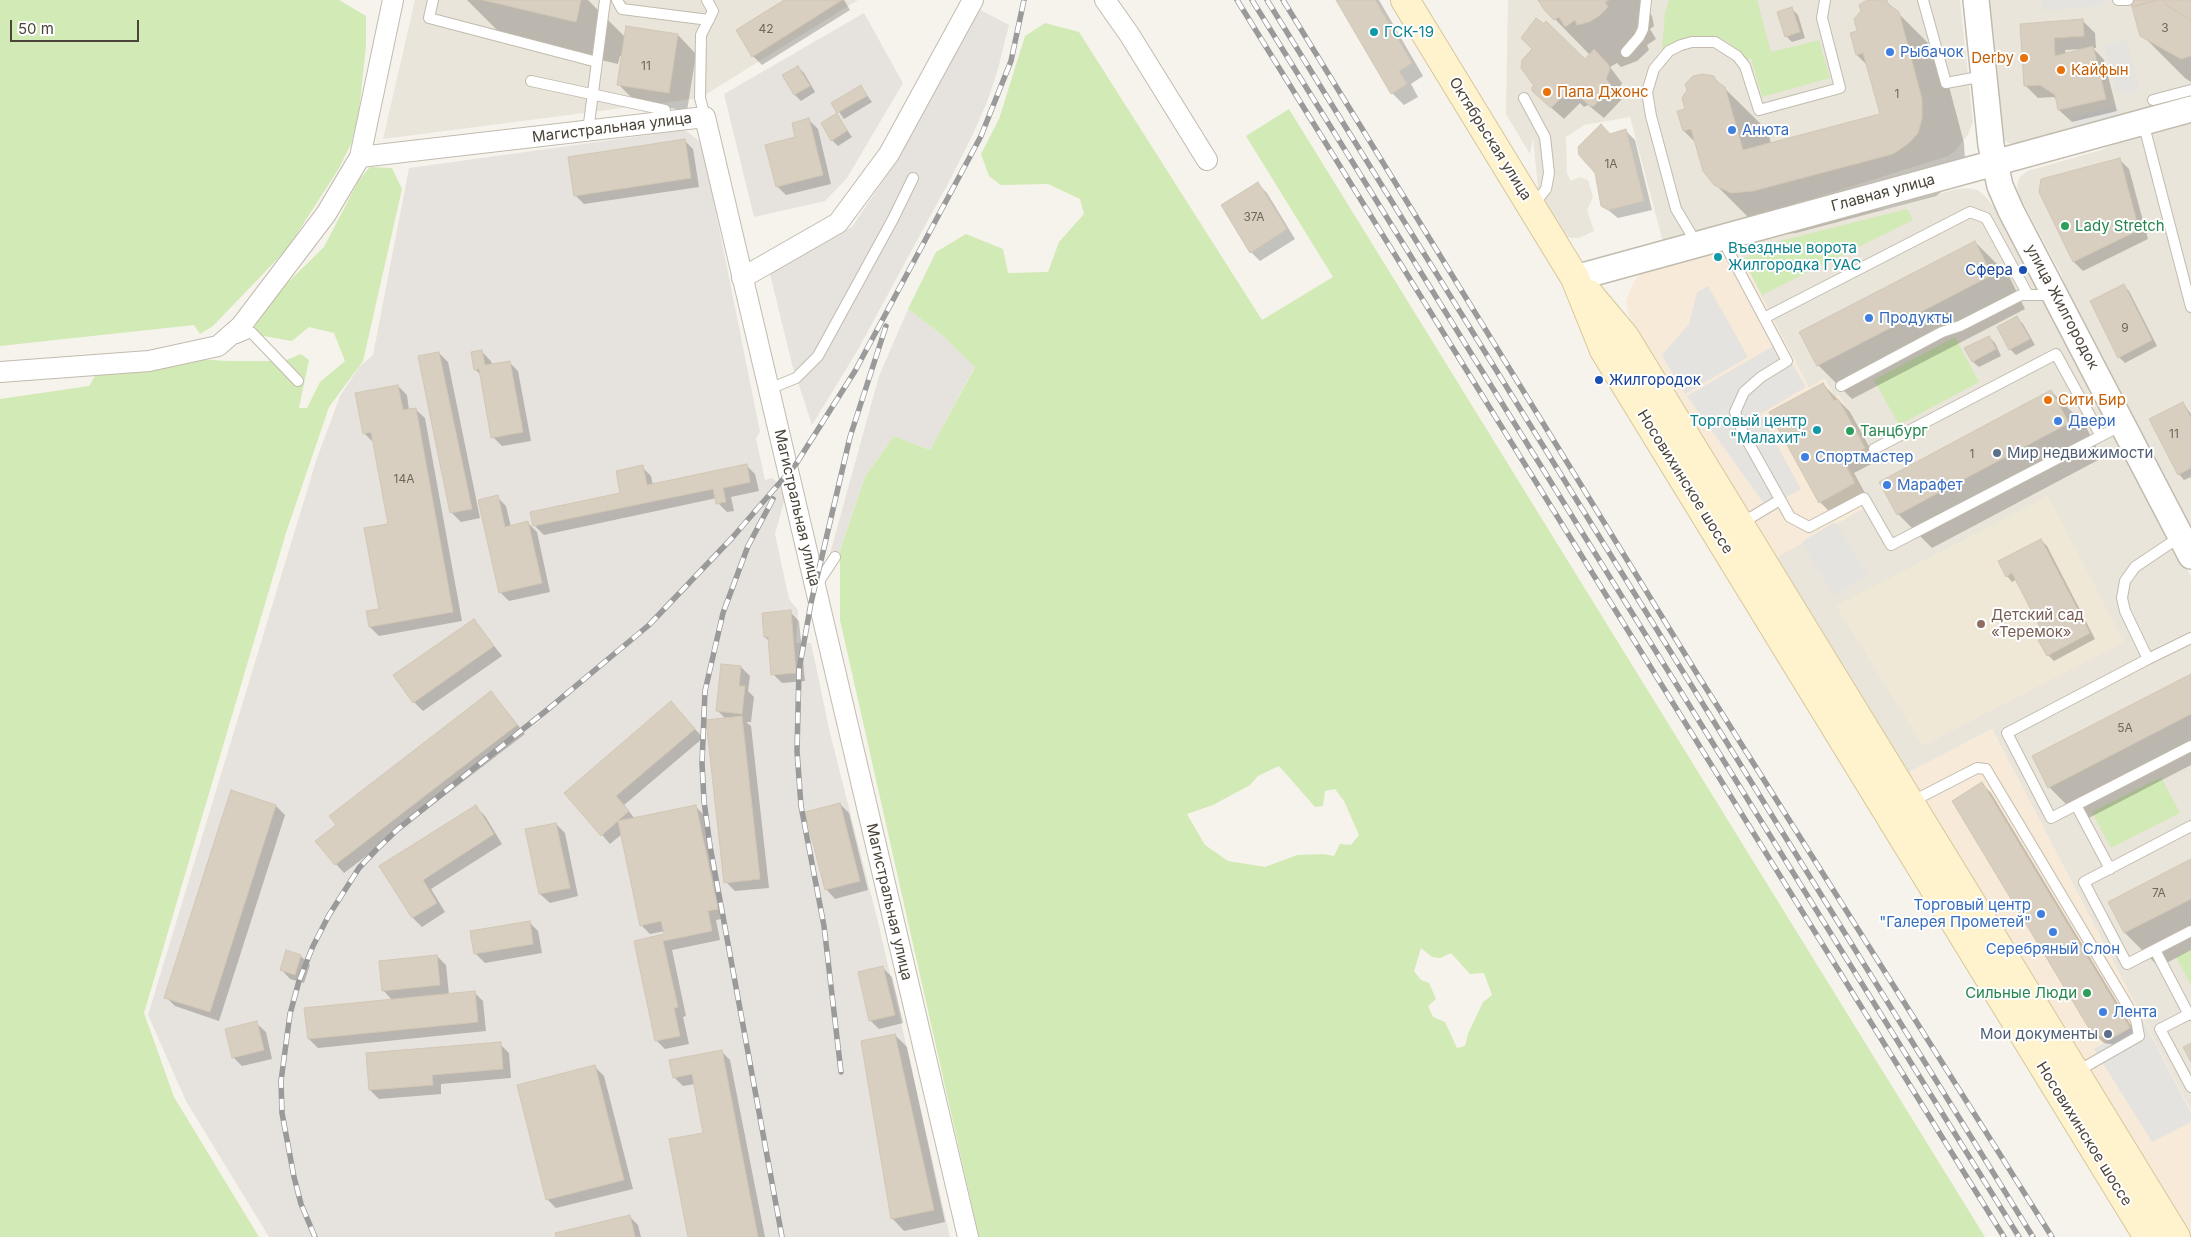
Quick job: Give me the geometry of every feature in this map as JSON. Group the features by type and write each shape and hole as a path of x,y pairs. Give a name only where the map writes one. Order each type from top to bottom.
{"main road":[{"name":"Октябрьская улица","path":"1405,0 1575,278"},
{"name":"Носовихинское шоссе","path":"1575,278 1626,337 2176,1237"},
{"name":"Носовихинское шоссе","path":"1575,278 1604,350 2148,1237"}],"street":[{"path":"0,372 149,361 218,346 241,326 326,214 360,157 393,0"},
{"path":"742,278 838,223 889,154 973,0"},
{"path":"1105,0 1130,34 1207,160"},
{"name":"улица Жилгородок","path":"1976,0 1994,162 2000,186 2011,211 2123,425 2188,541"},
{"name":"Главная улица","path":"1575,278 1994,162 2191,110"},
{"name":"Магистральная улица","path":"360,157 705,117 968,1237"}],"lane":[{"path":"433,0 429,18 597,62"},
{"path":"588,131 605,0"},
{"path":"617,0 622,9 709,20"},
{"path":"705,117 700,98 701,36 714,11 707,0"},
{"path":"1626,52 1640,36 1643,29 1646,0"},
{"path":"1697,244 1676,209 1651,114 1646,92 1654,69 1669,51 1681,45 1692,42 1715,42 1737,56 1745,66 1758,110 1840,88 1822,18 1824,0"},
{"path":"1923,0 1946,83 1984,76"},
{"path":"2118,0 2128,0"},
{"path":"531,80 665,110"},
{"path":"2153,100 2191,90"},
{"path":"1524,98 1544,137 1549,173 1543,194 1530,204"},
{"path":"2142,122 2191,307"},
{"path":"768,389 796,378 818,356 893,219 913,178"},
{"path":"1764,318 1970,212 1986,218 2028,295"},
{"path":"1721,237 1787,361 1761,377 1744,392 1735,412 1743,433 1790,517 1809,527 1864,498 1891,545 2123,425"},
{"path":"1841,386 1942,332 1960,326 2021,295 2045,295 2053,290"},
{"path":"218,346 251,332 298,381"},
{"path":"1874,449 2056,354 2101,436"},
{"path":"1740,524 1780,500"},
{"path":"2148,659 2125,611 2122,598 2125,581 2135,567 2188,541"},
{"path":"815,586 835,557"},
{"path":"2191,638 2007,733 2051,818 2191,746"},
{"path":"1910,803 1978,768 1986,769 2136,1020 2139,1036 2075,1073"},
{"path":"2076,805 2110,869"},
{"path":"2191,826 2084,882 2127,964 2191,931"},
{"path":"2155,950 2190,1014 2160,1029 2191,1087"}],"shaded area":[{"path":"415,0 858,0 700,98 383,139"},
{"path":"1508,0 1960,0 1973,122 1968,135 1955,151 1948,156 1664,246 1630,117 1584,125 1566,137 1567,173 1571,181 1579,177 1588,180 1593,197 1587,210 1594,231 1579,238 1571,238 1562,235 1539,198 1533,138 1530,154 1506,114"},
{"path":"1985,0 2191,0 2191,99 2018,145 2008,143 2001,137"},
{"path":"2041,0 2104,0 2106,5 2043,11"},
{"path":"975,7 1009,25 998,69 987,102 952,176 856,353 812,425 792,364 769,270 852,227 896,161"},
{"path":"864,13 903,83 847,178 825,201 754,217 724,94"},
{"path":"2126,40 2140,90 2118,95 2104,46"},
{"path":"2116,106 2120,118 2070,131 2074,117"},
{"path":"2191,120 2191,538 2073,311 2061,274 2020,197 2017,187 2019,178 2027,171 2098,151 2131,138"},
{"path":"685,130 702,143 760,432 756,438 765,480 772,478 787,491 775,534 789,599 798,610 796,643 811,643 830,733 879,926 950,1237 269,1237 186,1101 148,1015 316,461 340,396 359,367 373,355 409,168"},
{"path":"1968,188 1978,190 1995,209 2115,429 2191,577 2191,1111 1992,729 1902,776 1774,559 1802,542 1846,461 1839,395 1835,398 1825,379 1809,388 1734,243 1851,211 1886,209 1957,189"},
{"path":"1734,243 1809,388 1824,379 1834,398 1839,395 1869,449 1847,462 1870,505 1774,559 1629,316 1626,302 1631,287 1642,270"},
{"path":"1708,286 1748,357 1685,394 1662,355 1689,324 1697,292"},
{"path":"908,309 943,336 975,366 930,450 894,436 865,477 840,551 840,558 829,557 879,376"},
{"path":"1780,342 1806,387 1760,414 1801,489 1767,508 1687,396"},
{"name":"Детский сад «Теремок»","path":"2048,496 2124,642 1923,746 1836,606"},
{"path":"1835,522 1867,575 1834,595 1802,542"},
{"path":"1992,729 2191,1111 2191,1234 2175,1208 2150,1182 1902,776"},
{"path":"2143,1020 2191,1113 2191,1122 2152,1142 2094,1049"}],"green space":[{"path":"0,0 339,0 366,16 366,45 359,112 351,144 338,170 287,249 213,326 200,334 194,325 0,346"},
{"path":"1669,0 1757,0 1771,52 1819,40 1830,78 1762,97 1751,58 1746,60 1728,42 1715,36 1702,36 1678,40 1662,50 1665,13"},
{"path":"1045,23 1079,32 1262,320 1333,277 1246,136 1289,109 1985,1237 979,1237 840,620 840,551 865,477 894,436 930,450 975,367 943,336 908,309 936,252 966,234 1003,249 1008,273 1048,272 1059,242 1084,214 1080,199 1048,184 1001,185 989,176 981,154 999,119 1025,36","holes":["1279,766 1315,807 1323,806 1325,791 1335,789 1344,801 1359,835 1351,845 1340,844 1334,856 1323,854 1297,855 1265,867 1228,861 1205,845 1187,814 1213,805 1250,785 1258,776","1421,948 1432,957 1440,958 1451,953 1470,974 1484,973 1492,995 1483,1002 1468,1034 1465,1046 1457,1048 1445,1022 1433,1017 1428,1006 1436,999 1429,983 1421,980 1414,971"]},
{"path":"370,167 392,168 402,189 363,361 329,407 286,533 144,1013 174,1097 259,1237 0,1237 0,399 89,386 96,374 198,359 284,361 301,354 309,360 299,408 307,408 320,382 345,361 334,333 309,327 292,341 252,334 264,306 324,247 359,180"},
{"path":"1907,209 1913,220 1762,295 1743,259 1780,241"},
{"path":"1955,337 1979,382 1899,425 1874,380"},
{"path":"2161,777 2180,813 2111,848 2092,812"},
{"path":"2191,950 2191,986 2176,957"}],"building":[{"path":"483,0 581,0 576,22"},
{"path":"784,0 842,0 752,57 736,30"},
{"name":"ГСК-19","path":"1336,0 1375,0 1412,63 1399,71 1407,84 1391,94"},
{"path":"1538,0 1609,0 1605,2 1608,7 1599,16 1589,22 1577,25 1575,20 1565,27 1559,17 1554,20 1545,11"},
{"path":"1867,0 1887,0 1888,4 1899,12 1922,99 1922,118 1918,133 1909,143 1893,154 1753,191 1731,193 1714,185 1703,171 1691,129 1683,131 1677,111 1685,109 1682,98 1687,90 1685,84 1693,76 1703,74 1714,76 1716,81 1725,87 1743,150 1880,114 1863,53 1856,55 1850,33 1857,31 1854,19 1861,11 1859,5"},
{"path":"2131,0 2157,0 2132,7"},
{"path":"2164,0 2166,5 2191,20 2191,56 2181,59 2140,36 2132,7"},
{"path":"2164,0 2191,0 2191,20 2166,5"},
{"path":"1792,7 1800,32 1785,37 1777,12"},
{"path":"1536,18 1544,24 1546,21 1585,59 1594,49 1608,64 1610,69 1606,79 1611,85 1594,106 1590,106 1575,93 1571,95 1567,92 1551,108 1532,91 1534,86 1521,68 1522,60 1532,49 1521,38"},
{"name":"Кайфын","path":"2083,19 2084,36 2054,38 2055,56 2093,46 2106,99 2058,110 2055,95 2040,85 2024,86 2020,24"},
{"path":"626,26 678,34 669,93 617,85"},
{"path":"798,66 810,86 794,95 782,75"},
{"path":"861,85 867,96 837,113 831,103"},
{"path":"837,113 847,131 831,141 821,123"},
{"path":"809,118 823,175 776,187 765,145 795,137 792,123"},
{"path":"1601,124 1610,134 1626,129 1644,201 1608,210 1601,206 1595,173 1579,155 1578,147"},
{"path":"685,139 691,178 574,196 568,157"},
{"path":"2120,158 2139,230 2073,262 2039,192 2041,179"},
{"path":"1258,182 1287,229 1250,253 1221,205"},
{"path":"1975,241 1992,275 1817,366 1799,332"},
{"path":"2124,284 2152,340 2118,358 2090,301"},
{"path":"2017,316 2030,339 2009,350 1997,327"},
{"path":"1989,336 1996,349 1972,362 1964,348"},
{"path":"482,350 485,365 510,361 523,432 491,438 479,369 474,370 471,352"},
{"path":"439,352 472,509 450,513 418,356"},
{"name":"Торговый центр \"Малахит\"","path":"1823,383 1834,401 1838,399 1865,448 1843,461 1855,483 1819,503 1769,412"},
{"path":"398,385 403,410 416,408 453,612 369,627 366,611 379,609 364,528 388,524 371,432 363,434 355,393"},
{"path":"2051,390 2069,423 1897,515 1879,482"},
{"path":"2183,402 2191,418 2191,468 2178,475 2149,419"},
{"path":"747,464 750,482 723,488 726,502 716,504 713,489 533,526 530,512 620,493 616,471 643,465 647,485"},
{"path":"498,495 505,527 528,521 542,583 499,593 478,500"},
{"path":"2041,539 2090,633 2047,656 2038,640 2045,637 2012,573 2006,577 1998,561"},
{"path":"791,610 796,673 771,675 768,637 764,637 762,613"},
{"path":"474,619 494,646 413,703 393,675"},
{"path":"721,664 741,666 739,686 745,686 742,714 716,711"},
{"path":"2191,674 2191,714 2048,788 2032,756"},
{"path":"491,691 517,725 335,865 315,841 336,825 329,816"},
{"path":"671,701 695,729 616,796 629,811 601,836 564,793"},
{"path":"742,716 760,879 724,883 706,720"},
{"name":"Торговый центр \"Галерея Прометей\"","path":"1982,782 2130,1028 2112,1038 2093,1035 1952,801"},
{"path":"231,790 276,805 210,1012 164,998"},
{"path":"840,803 860,881 825,890 805,812"},
{"path":"476,805 494,834 423,880 437,903 412,918 379,866"},
{"path":"696,805 718,909 708,911 712,931 663,941 678,1007 674,1008 680,1036 655,1041 634,941 664,934 661,921 640,926 618,821"},
{"path":"556,823 570,888 539,894 525,829"},
{"path":"2191,859 2191,899 2124,933 2108,902"},
{"path":"530,921 533,944 474,954 470,931"},
{"path":"286,950 301,955 295,975 280,970"},
{"path":"437,955 440,985 382,991 379,961"},
{"path":"883,966 895,1015 869,1021 858,972"},
{"path":"475,991 478,1022 308,1039 304,1008"},
{"path":"257,1021 264,1050 232,1058 225,1029"},
{"path":"895,1034 934,1210 891,1219 861,1041"},
{"path":"501,1042 503,1069 432,1075 433,1085 369,1090 366,1053"},
{"path":"2191,1043 2191,1062 2183,1047"},
{"path":"722,1050 758,1237 688,1237 669,1139 703,1133 692,1074 673,1078 669,1060"},
{"path":"595,1065 624,1180 546,1200 517,1085"},
{"path":"630,1215 635,1237 556,1237 555,1233"}],"railway":[{"path":"315,1237 301,1204 294,1177 282,1113 281,1081 290,1014 299,981 313,946 329,915 359,868 376,850 398,829 547,710 649,625 732,538 796,464 855,371 981,136 1011,61 1024,0"},
{"path":"1237,0 2004,1237"},
{"path":"1252,0 2019,1237"},
{"path":"1267,0 2033,1237"},
{"path":"1283,0 1699,677 2052,1237"},
{"path":"841,1072 824,926 801,806 797,751 799,670 811,603 850,437 886,326"},
{"path":"773,499 748,546 723,613 705,691 702,763 704,801 710,846 782,1237"}],"place":[{"name":"ГСК-19","path":"1374,32"},
{"name":"Рыбачок","path":"1890,52"},
{"name":"Derby","path":"2024,58"},
{"name":"Кайфын","path":"2061,70"},
{"name":"Папа Джонс","path":"1547,92"},
{"name":"Анюта","path":"1732,130"},
{"name":"Lady Stretch","path":"2065,226"},
{"name":"Въездные ворота Жилгородка ГУАС","path":"1718,257"},
{"name":"Сфера","path":"2023,270"},
{"name":"Продукты","path":"1869,318"},
{"name":"Жилгородок","path":"1599,380"},
{"name":"Сити Бир","path":"2048,400"},
{"name":"Двери","path":"2058,421"},
{"name":"Торговый центр \"Малахит\"","path":"1817,430"},
{"name":"Танцбург","path":"1850,431"},
{"name":"Мир недвижимости","path":"1997,453"},
{"name":"Спортмастер","path":"1805,457"},
{"name":"Марафет","path":"1887,485"},
{"name":"Детский сад «Теремок»","path":"1981,624"},
{"name":"Торговый центр \"Галерея Прометей\"","path":"2041,914"},
{"name":"Серебряный Слон","path":"2053,932"},
{"name":"Сильные Люди","path":"2087,993"},
{"name":"Лента","path":"2103,1012"},
{"name":"Мои документы","path":"2108,1034"}]}
